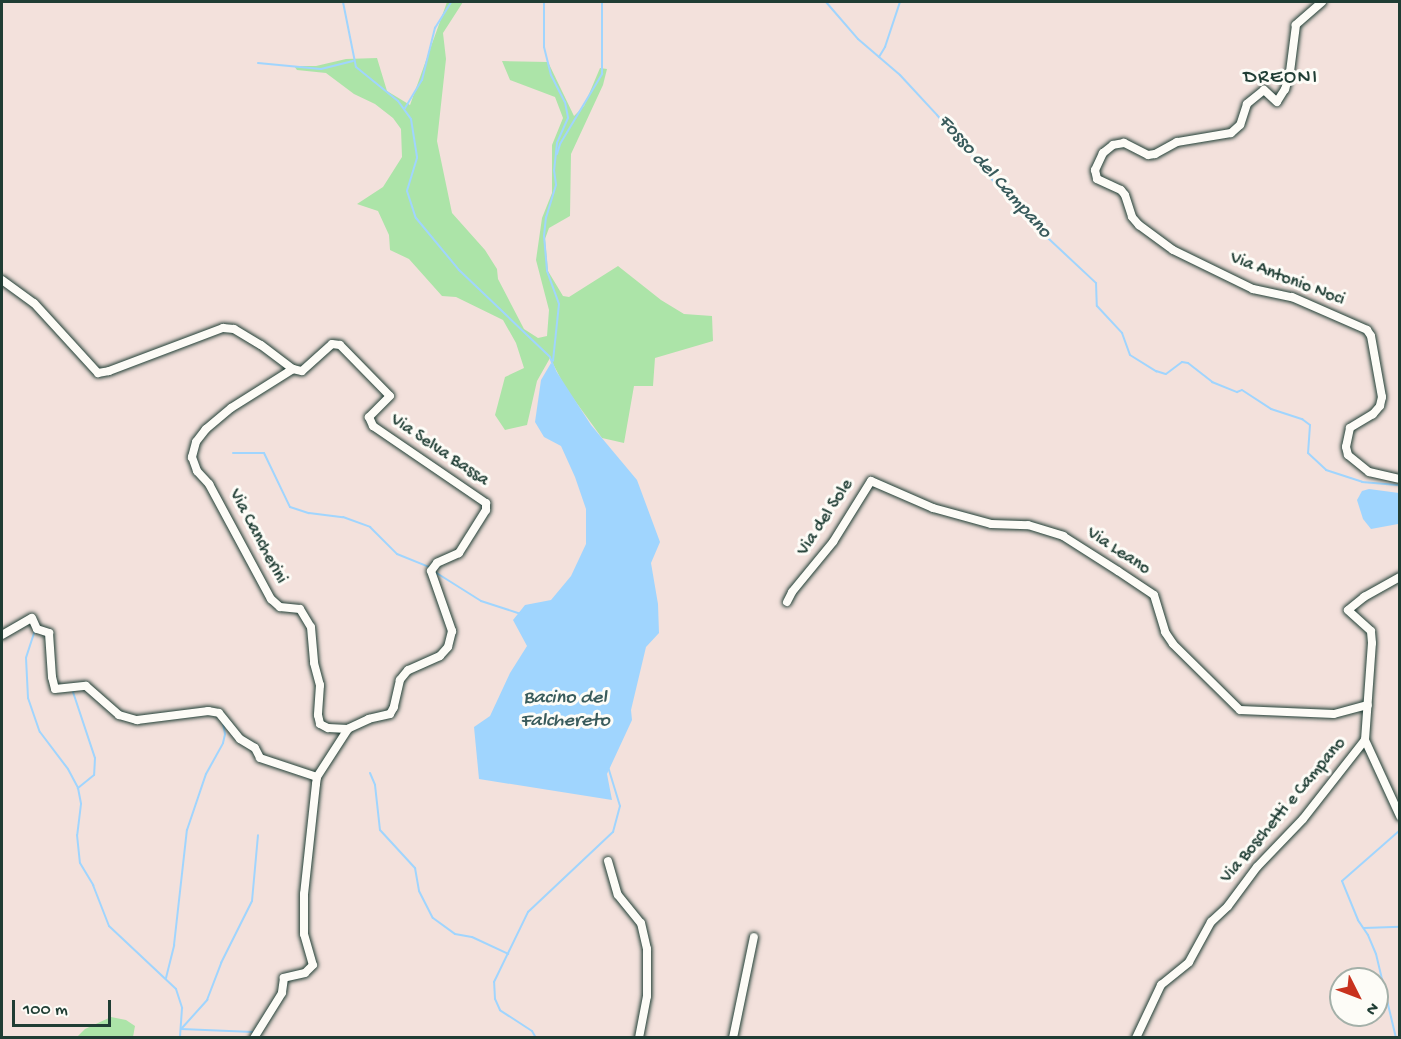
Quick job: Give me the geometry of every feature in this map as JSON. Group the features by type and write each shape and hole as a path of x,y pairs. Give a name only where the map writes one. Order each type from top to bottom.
{"street":[{"name":"Via Antonio Noci","path":"1322,2 1296,25 1290,72 1285,89 1277,102 1264,90 1247,104 1240,125 1231,133 1177,142 1155,154 1148,155 1124,143 1113,145 1103,153 1095,170 1097,179 1120,190 1125,195 1132,217 1139,225 1173,250 1253,289 1292,297 1367,330 1371,336 1382,398 1380,406 1373,414 1350,428 1346,447 1348,455 1369,472 1400,479"},
{"path":"2,280 34,303 98,373 109,371 223,328 234,329 261,345 293,369"},
{"name":"Via Selva Bassa","path":"293,369 302,371 332,345 340,345 390,396 369,417 373,426 486,503 486,510 459,554 437,563 431,571 452,631 448,647 440,656 408,670 400,680 394,707 390,714 348,729"},
{"name":"Via Cancherini","path":"293,369 231,408 206,429 196,442 192,458 197,471 209,484 271,599 280,607 300,609 308,621 320,685 318,715 320,724 328,728 348,729"},
{"name":"Via del Sole","path":"787,602 792,592 833,542 871,481"},
{"name":"Via Leano","path":"871,481 933,508 991,524 1028,525 1063,536 1154,595 1165,632 1173,644 1240,710 1334,714 1368,705"},
{"name":"Via Boschetti e Campano","path":"1136,1038 1161,985 1189,962 1211,922 1228,906 1257,867 1303,819 1365,740 1371,631 1348,610 1364,597 1400,578"},
{"path":"2,635 32,618 38,629 49,633 55,689 86,686 119,715 137,720 208,711 219,713 240,739 255,748 260,758 317,777"},
{"path":"254,1038 282,993 284,978 305,973 313,965 304,934 304,894 317,777 348,729"},
{"path":"1365,740 1400,816"},
{"path":"608,861 618,895 641,923 647,950 647,996 639,1038"},
{"path":"733,1038 754,937"}],"green space":[{"path":"447,2 463,2 443,33 446,59 437,141 452,213 485,250 497,269 498,279 524,329 538,338 547,336 549,310 536,260 542,218 552,193 552,145 563,118 555,97 510,80 502,61 548,62 574,116 584,106 600,68 607,69 603,85 571,154 570,216 549,228 545,239 548,271 563,296 569,297 618,266 661,300 684,314 712,316 713,341 655,358 653,386 634,386 624,443 602,438 565,387 550,358 537,381 527,425 505,430 495,415 505,377 524,368 516,343 503,320 456,297 442,296 409,259 390,250 389,235 378,211 357,204 383,187 402,157 401,129 393,118 375,104 354,94 326,73 297,70 294,66 316,66 346,59 377,58 387,91 410,105"},
{"path":"111,1017 126,1020 135,1026 133,1037 77,1037 85,1029"}],"water":[{"name":"Bacino del Falchereto","path":"551,363 591,425 637,480 660,542 651,563 658,604 659,633 646,647 631,710 632,720 607,774 612,800 479,779 474,727 490,716 510,673 527,646 513,620 525,605 551,600 571,576 586,544 586,509 575,477 561,446 544,437 535,422 541,380"},
{"path":"1369,489 1399,493 1398,524 1371,529 1363,519 1357,500 1362,491"}],"waterway":[{"path":"343,2 356,67 398,101 411,119 417,158 407,191 416,218 459,270 550,357 555,371"},
{"path":"405,108 422,80 435,28 451,2"},
{"path":"544,2 544,47 551,75 565,102 568,118 557,143 554,170 556,185 546,217 544,236 547,271 559,304 553,361"},
{"path":"557,154 560,144 602,74 602,2"},
{"name":"Fosso del Campano","path":"826,2 858,39 900,75 937,115 1018,210 1096,283 1097,306 1122,333 1130,355 1156,371 1166,374 1182,362 1188,363 1212,382 1237,392 1242,390 1271,409 1302,419 1310,425 1308,453 1326,470 1362,482 1400,485"},
{"path":"879,57 885,47 900,2"},
{"path":"258,63 321,69 353,61"},
{"path":"233,453 264,453 290,507 309,513 343,517 370,527 397,554 431,568"},
{"path":"435,572 481,601 521,614"},
{"path":"35,630 26,658 28,698 40,732 68,769 78,788 81,804 77,835 80,863 93,885 109,926 176,989 182,1008 180,1038"},
{"path":"73,692 95,758 94,775 78,788"},
{"path":"166,978 174,945 187,830 206,774 223,743 225,734 223,723"},
{"path":"536,1038 532,1031 500,1010 495,999 494,982 528,912 613,832 620,806 609,769"},
{"path":"370,773 375,785 380,830 415,868 419,891 433,918 455,934 472,937 508,954"},
{"path":"1396,1038 1376,954 1368,935 1358,920 1342,881 1400,830"},
{"path":"182,1028 207,1000 221,963 252,901 258,835"},
{"path":"1364,928 1400,927"},
{"path":"181,1029 253,1032"}],"district":[{"name":"DREONI","path":"1281,78"}]}
